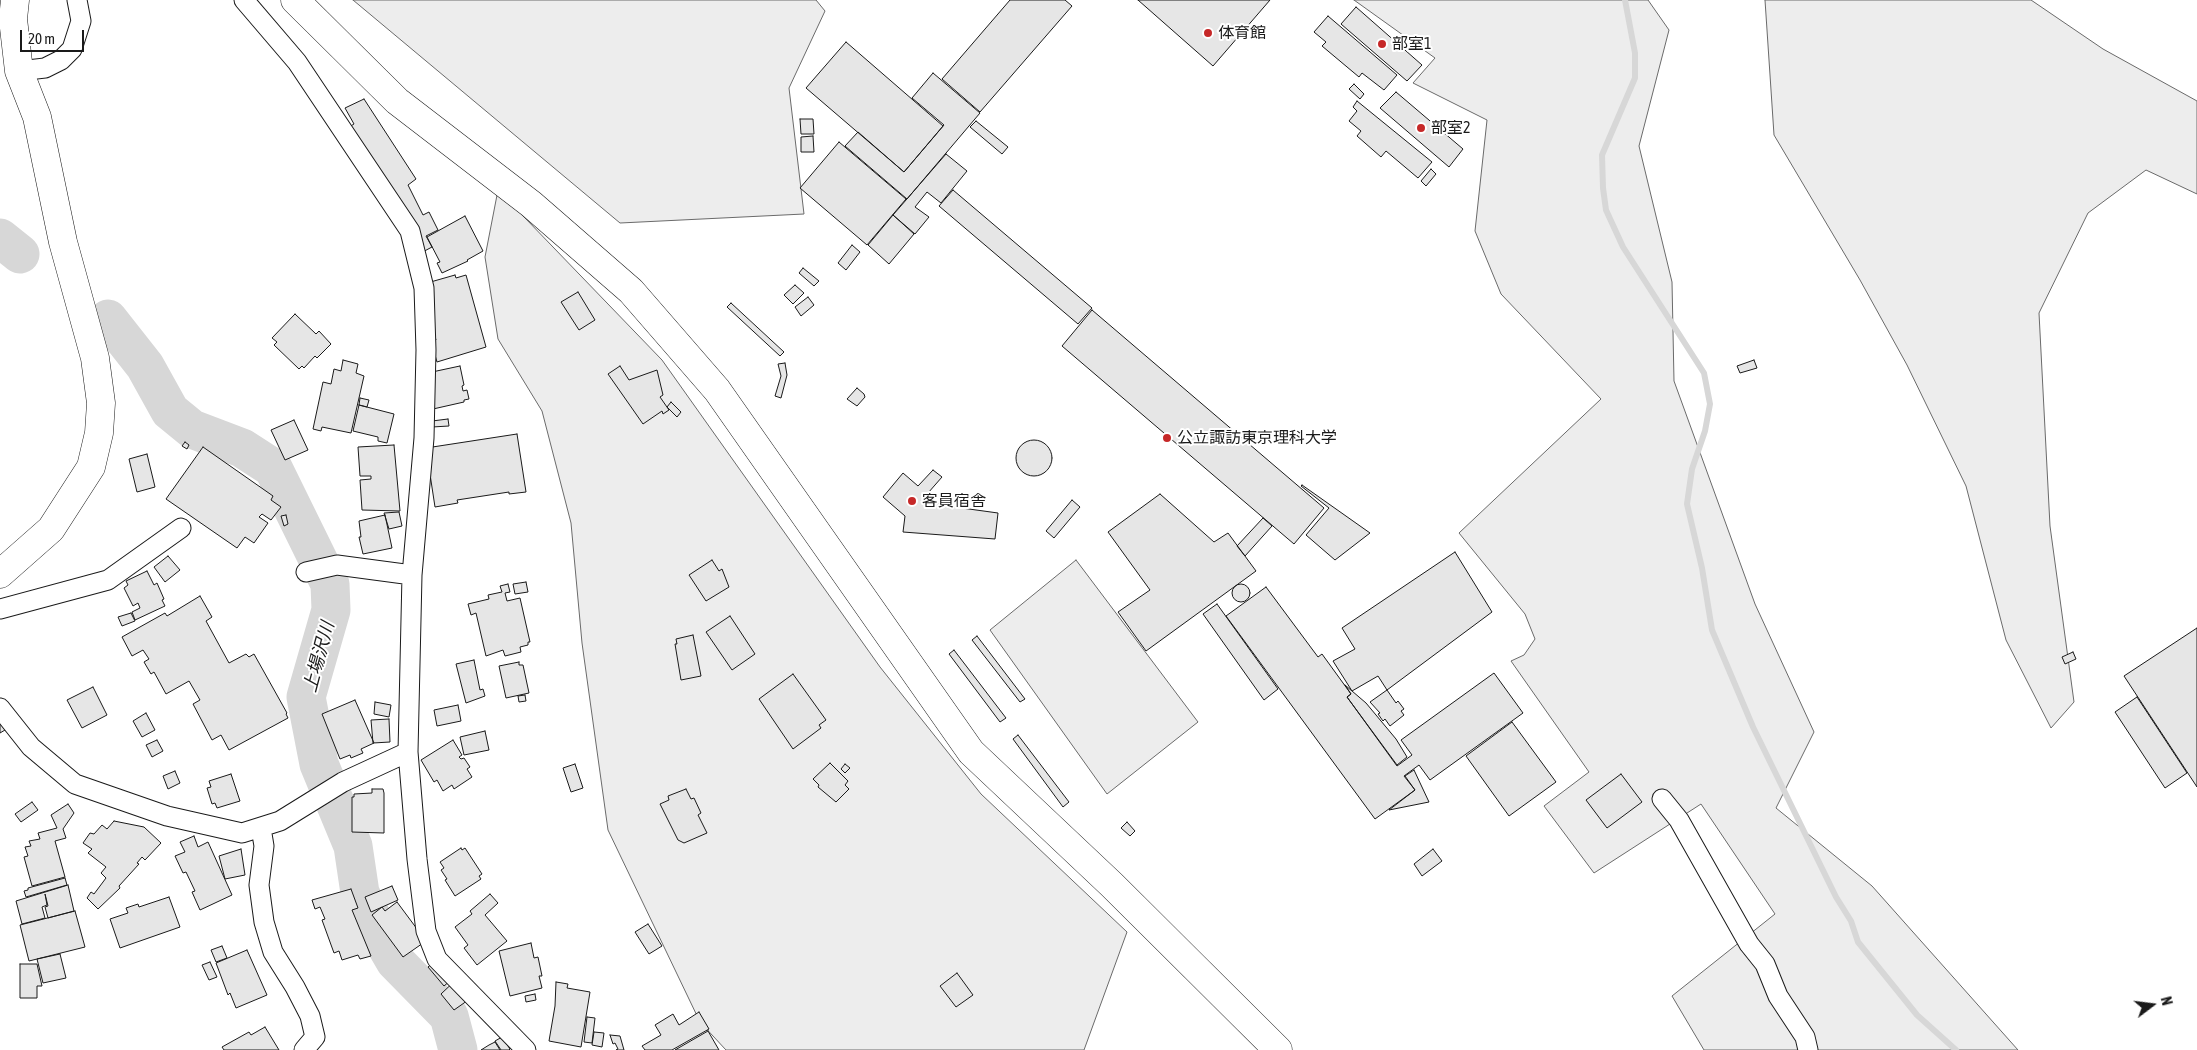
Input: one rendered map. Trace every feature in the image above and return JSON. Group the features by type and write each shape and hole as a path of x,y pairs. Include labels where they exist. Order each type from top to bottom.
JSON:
{"street":[{"path":"0,574 51,529 82,480 90,466 99,433 101,403 95,358 63,242 37,117 19,71 12,18 15,0"},
{"path":"19,71 45,68 61,60 72,49 81,21 77,0"},
{"path":"244,0 297,62 410,231 424,288 426,350 424,438 412,576 408,752 417,859 426,931 437,959 526,1050"},
{"path":"295,0 397,102 531,204 631,291 717,390 971,752 1112,885 1278,1050"},
{"path":"0,609 108,580 181,528"},
{"path":"306,572 336,565 412,576"},
{"path":"0,708 31,747 75,784 176,818 242,833 280,821 343,782 408,752"},
{"path":"1662,799 1679,820 1749,944 1765,964 1778,996 1805,1037 1808,1050"},
{"path":"261,828 264,846 259,885 264,922 273,952 295,987 310,1016 315,1037 304,1050"}],"shaded area":[{"path":"353,0 816,0 825,11 789,88 804,214 620,223"},
{"path":"1354,0 1648,0 1669,30 1639,146 1672,282 1674,381 1755,604 1814,732 1776,808 1872,886 2018,1050 1704,1050 1672,996 1775,914 1701,804 1594,873 1544,806 1589,772 1511,661 1524,655 1535,639 1525,614 1459,533 1601,399 1501,294 1475,231 1487,120 1413,83 1435,58"},
{"path":"1765,0 2031,0 2103,49 2197,101 2197,194 2146,170 2088,213 2039,313 2050,526 2074,702 2051,728 2006,640 1966,486 1907,365 1860,280 1774,135"},
{"path":"498,190 662,360 880,667 981,794 1127,932 1084,1050 726,1050 700,1022 608,830 582,643 571,523 542,411 498,339 485,257"},
{"path":"1076,560 1198,722 1107,794 990,630"}],"building":[{"path":"1010,0 1065,0 1072,6 980,112 942,79"},
{"name":"体育館","path":"1138,0 1270,0 1213,66"},
{"name":"部室1","path":"1356,7 1422,65 1407,81 1341,24"},
{"path":"1328,16 1397,75 1384,90 1362,73 1359,77 1322,46 1326,42 1314,32"},
{"path":"846,42 943,126 904,172 806,88"},
{"path":"933,73 980,113 907,199 845,146 858,132 904,172 944,125 912,98"},
{"path":"1354,84 1364,94 1360,99 1349,89"},
{"name":"部室2","path":"1396,92 1463,149 1449,167 1380,108"},
{"path":"364,99 416,179 408,185 423,215 429,212 438,230 426,236 432,247 417,255 344,130 354,124 345,108"},
{"path":"1357,101 1432,162 1418,178 1386,151 1381,157 1357,136 1361,131 1349,121 1357,111 1353,107"},
{"path":"800,119 813,119 814,134 801,134"},
{"path":"976,121 1008,147 1002,154 970,127"},
{"path":"813,136 814,152 801,152 801,137"},
{"path":"839,142 906,199 867,245 800,188"},
{"path":"946,154 967,171 941,203 927,192 915,207 929,217 915,234 893,215"},
{"path":"1431,169 1436,174 1426,186 1421,181"},
{"path":"953,190 1092,308 1078,324 939,206"},
{"path":"893,215 914,234 889,264 868,245"},
{"path":"465,216 483,251 468,261 442,273 437,263 440,262 427,237"},
{"path":"852,245 860,252 846,270 838,263"},
{"path":"803,268 819,281 814,286 799,273"},
{"path":"455,275 456,278 466,275 486,347 437,362 431,341 436,340 420,285"},
{"path":"795,285 804,293 793,304 784,295"},
{"path":"578,292 595,320 579,330 561,302"},
{"path":"808,297 814,305 801,316 795,307"},
{"path":"731,303 784,352 780,356 727,307"},
{"path":"1092,310 1324,508 1294,544 1062,346"},
{"path":"295,314 316,334 319,331 331,344 317,358 315,356 304,368 302,366 299,369 274,345 277,342 272,338"},
{"path":"343,360 358,364 356,373 364,376 351,433 322,427 321,431 313,429 323,382 331,384 334,369 341,371"},
{"path":"1754,360 1757,368 1740,373 1737,366"},
{"path":"785,363 787,375 781,398 775,396 781,376 778,364"},
{"path":"460,366 464,385 462,386 463,391 467,390 469,399 464,400 464,402 433,409 432,372"},
{"path":"620,366 629,380 657,370 663,395 660,397 669,410 663,414 662,411 643,424 608,374"},
{"path":"857,388 865,397 857,406 847,399"},
{"path":"360,398 369,400 367,407 359,405"},
{"path":"671,402 681,412 677,417 667,407"},
{"path":"359,405 394,414 387,443 378,441 378,437 353,431"},
{"path":"448,419 449,426 432,427 432,421"},
{"path":"294,420 308,450 285,460 271,430"},
{"path":"517,434 526,492 509,494 509,492 457,500 458,503 435,507 426,448"},
{"path":"1034,440 1041,441 1047,445 1051,451 1051,465 1047,471 1041,475 1034,476 1027,475 1021,471 1017,465 1016,458 1017,451 1021,445 1027,441"},
{"path":"185,442 189,445 187,449 182,446"},
{"path":"394,445 400,511 362,510 360,480 371,479 371,476 360,476 358,447"},
{"path":"203,447 273,496 271,500 281,507 271,520 262,514 259,517 268,523 254,543 245,537 237,548 166,499"},
{"path":"147,454 155,487 137,492 129,459"},
{"name":"客員宿舎","path":"933,470 942,477 928,493 940,505 998,513 995,539 903,532 905,516 883,497 903,473 918,486"},
{"path":"1302,485 1370,533 1335,560 1306,535 1329,508"},
{"path":"1160,494 1214,542 1228,533 1256,571 1146,651 1118,612 1150,590 1108,532"},
{"path":"1072,500 1080,507 1054,538 1046,531"},
{"path":"399,512 402,526 389,529 384,513"},
{"path":"286,515 288,524 284,526 281,516"},
{"path":"385,515 392,548 363,554 359,537 361,537 359,521"},
{"path":"1263,518 1272,526 1245,556 1237,546"},
{"path":"1455,552 1492,612 1387,690 1378,676 1352,691 1333,661 1355,649 1342,628"},
{"path":"168,556 180,570 165,582 154,567"},
{"path":"712,560 719,571 722,569 729,587 706,601 689,575"},
{"path":"147,571 154,585 157,583 165,606 135,620 132,612 140,608 138,603 133,606 124,588 128,585 126,581"},
{"path":"526,582 528,592 515,594 513,584"},
{"path":"508,584 510,592 505,593 507,601 520,598 530,642 528,642 528,645 520,647 521,652 505,656 503,650 486,656 476,613 471,615 468,604 489,599 488,595 502,592 500,586"},
{"path":"1237,584 1245,584 1250,589 1248,600 1237,602 1232,597 1232,589"},
{"path":"1266,587 1318,657 1322,654 1351,694 1347,697 1397,766 1412,755 1401,740 1494,673 1523,713 1430,780 1419,765 1404,776 1415,790 1375,819 1226,616"},
{"path":"200,596 212,617 206,621 229,663 246,654 249,657 254,654 288,718 229,750 221,735 212,740 193,704 200,700 189,681 166,694 154,672 151,674 144,662 149,659 143,650 132,656 122,637 165,613 167,616"},
{"path":"1217,604 1278,689 1264,700 1203,614"},
{"path":"131,613 135,621 122,626 118,617"},
{"path":"730,616 755,654 732,670 706,632"},
{"path":"2197,628 2197,787 2124,676"},
{"path":"693,635 701,676 681,680 675,644 677,644 676,639"},
{"path":"977,636 1025,699 1020,702 972,640"},
{"path":"954,650 1006,718 1000,722 949,654"},
{"path":"2073,652 2076,659 2065,664 2062,657"},
{"path":"474,660 480,690 483,689 485,696 466,703 456,664"},
{"path":"519,662 519,665 523,665 529,693 506,698 499,666"},
{"path":"793,674 826,720 819,725 821,728 793,749 759,699"},
{"path":"1345,685 1366,703 1396,739 1407,757 1397,765 1347,697 1351,694"},
{"path":"93,687 107,715 82,728 67,700"},
{"path":"1387,690 1396,703 1398,701 1404,709 1401,711 1404,715 1390,726 1385,719 1383,721 1378,714 1380,713 1370,702"},
{"path":"525,695 526,701 519,702 518,696"},
{"path":"2137,697 2187,773 2165,788 2115,712"},
{"path":"355,700 374,743 361,749 363,753 351,758 350,755 340,759 322,714"},
{"path":"375,702 391,705 389,717 374,714"},
{"path":"458,705 461,721 437,726 434,710"},
{"path":"146,713 155,730 142,737 133,721"},
{"path":"389,719 390,742 373,743 371,720"},
{"path":"0,722 5,730 0,733"},
{"path":"1512,722 1556,782 1509,816 1466,756"},
{"path":"485,731 489,750 464,755 460,737"},
{"path":"1018,735 1069,802 1063,807 1013,739"},
{"path":"157,740 163,751 152,757 146,745"},
{"path":"453,740 462,755 459,757 461,759 464,758 470,767 467,769 472,777 454,789 452,785 443,791 437,780 434,782 421,760"},
{"path":"830,763 848,781 845,785 849,789 836,802 818,787 819,785 813,779"},
{"path":"575,764 583,788 571,792 563,768"},
{"path":"845,764 850,768 845,773 841,769"},
{"path":"1414,770 1429,802 1389,810 1415,790 1405,776"},
{"path":"175,771 180,783 168,789 163,776"},
{"path":"231,774 240,801 217,808 215,803 212,804 207,788 211,787 209,781"},
{"path":"1621,774 1642,802 1607,828 1586,800"},
{"path":"372,789 383,789 384,833 352,832 352,797 354,797 354,794 372,793"},
{"path":"686,789 691,799 694,798 701,813 698,815 707,833 684,843 678,840 660,804 669,800 668,796"},
{"path":"32,802 38,810 21,822 15,814"},
{"path":"68,804 74,813 63,829 66,838 55,841 65,877 32,886 24,857 28,856 25,847 31,846 29,841 40,839 38,833 57,828 51,815"},
{"path":"114,821 144,827 161,843 145,860 142,857 137,863 139,864 119,886 120,888 98,909 87,898 91,892 94,894 106,878 101,873 106,867 88,853 92,849 83,843 90,833 94,834 102,825 107,829"},
{"path":"1127,822 1135,831 1130,836 1121,828"},
{"path":"194,836 198,847 208,842 232,895 200,910 192,892 195,891 186,872 183,873 175,856 185,852 180,842"},
{"path":"461,848 462,850 465,848 482,874 479,876 481,879 455,896 445,880 447,879 441,870 444,868 440,862"},
{"path":"241,849 245,875 225,879 219,856"},
{"path":"1433,849 1442,861 1422,876 1414,864"},
{"path":"65,878 67,885 26,897 24,891 28,890 28,888"},
{"path":"68,885 74,911 48,918 45,907 48,906 45,894 47,905 42,907 45,918 22,924 16,901"},
{"path":"392,886 398,900 371,912 365,897"},
{"path":"351,889 358,908 352,910 371,956 360,959 358,955 342,960 339,951 334,953 322,920 325,919 320,907 315,909 312,900"},
{"path":"490,894 498,903 485,915 507,941 477,965 464,948 468,945 455,927 472,914 470,911"},
{"path":"169,897 180,927 120,948 110,919 128,913 126,908 138,904 139,907"},
{"path":"397,902 426,941 403,957 372,915 382,907 385,911"},
{"path":"75,911 85,947 29,961 20,925"},
{"path":"648,924 662,946 649,954 635,932"},
{"path":"531,943 534,958 538,957 542,976 539,976 542,988 510,996 499,951"},
{"path":"222,946 227,958 216,962 211,950"},
{"path":"247,950 267,995 236,1008 230,993 228,995 216,963"},
{"path":"60,954 66,978 43,983 37,959"},
{"path":"441,956 457,975 444,986 428,967"},
{"path":"210,962 217,977 209,980 202,965"},
{"path":"20,964 37,964 42,986 37,986 37,998 20,998"},
{"path":"957,973 973,995 956,1007 940,986"},
{"path":"459,977 474,996 454,1010 441,994"},
{"path":"556,982 568,984 567,988 590,992 581,1047 549,1041 555,1006"},
{"path":"535,994 536,1000 526,1002 525,996"},
{"path":"699,1012 709,1029 672,1050 645,1050 642,1046 661,1035 655,1025 673,1014 679,1025"},
{"path":"587,1017 595,1018 592,1043 584,1042"},
{"path":"265,1027 279,1050 224,1050 222,1047 249,1032 251,1035"},
{"path":"708,1031 719,1050 675,1050"},
{"path":"594,1032 604,1033 602,1047 592,1045"},
{"path":"610,1035 620,1036 624,1050 616,1050 618,1049 615,1043 613,1044"},
{"path":"502,1037 509,1050 501,1050 495,1041"},
{"path":"495,1042 500,1050 481,1050 489,1045"}],"waterway":[{"path":"1625,0 1635,53 1635,78 1602,155 1606,210 1623,247 1704,373 1710,404 1705,431 1692,469 1687,504 1702,568 1712,630 1753,727 1836,897 1851,921 1858,942 1917,1015 1956,1050"},
{"name":"上場沢川","path":"0,238 20,254"},
{"name":"上場沢川","path":"108,319 145,366 170,411 192,429 242,448 273,468 330,584 331,610 306,697 319,764 353,846 360,893 381,937 395,961 449,1016 458,1050"}],"place":[{"name":"体育館","path":"1208,33"},
{"name":"部室1","path":"1382,44"},
{"name":"部室2","path":"1421,128"},
{"name":"公立諏訪東京理科大学","path":"1167,438"},
{"name":"客員宿舎","path":"912,501"}]}
